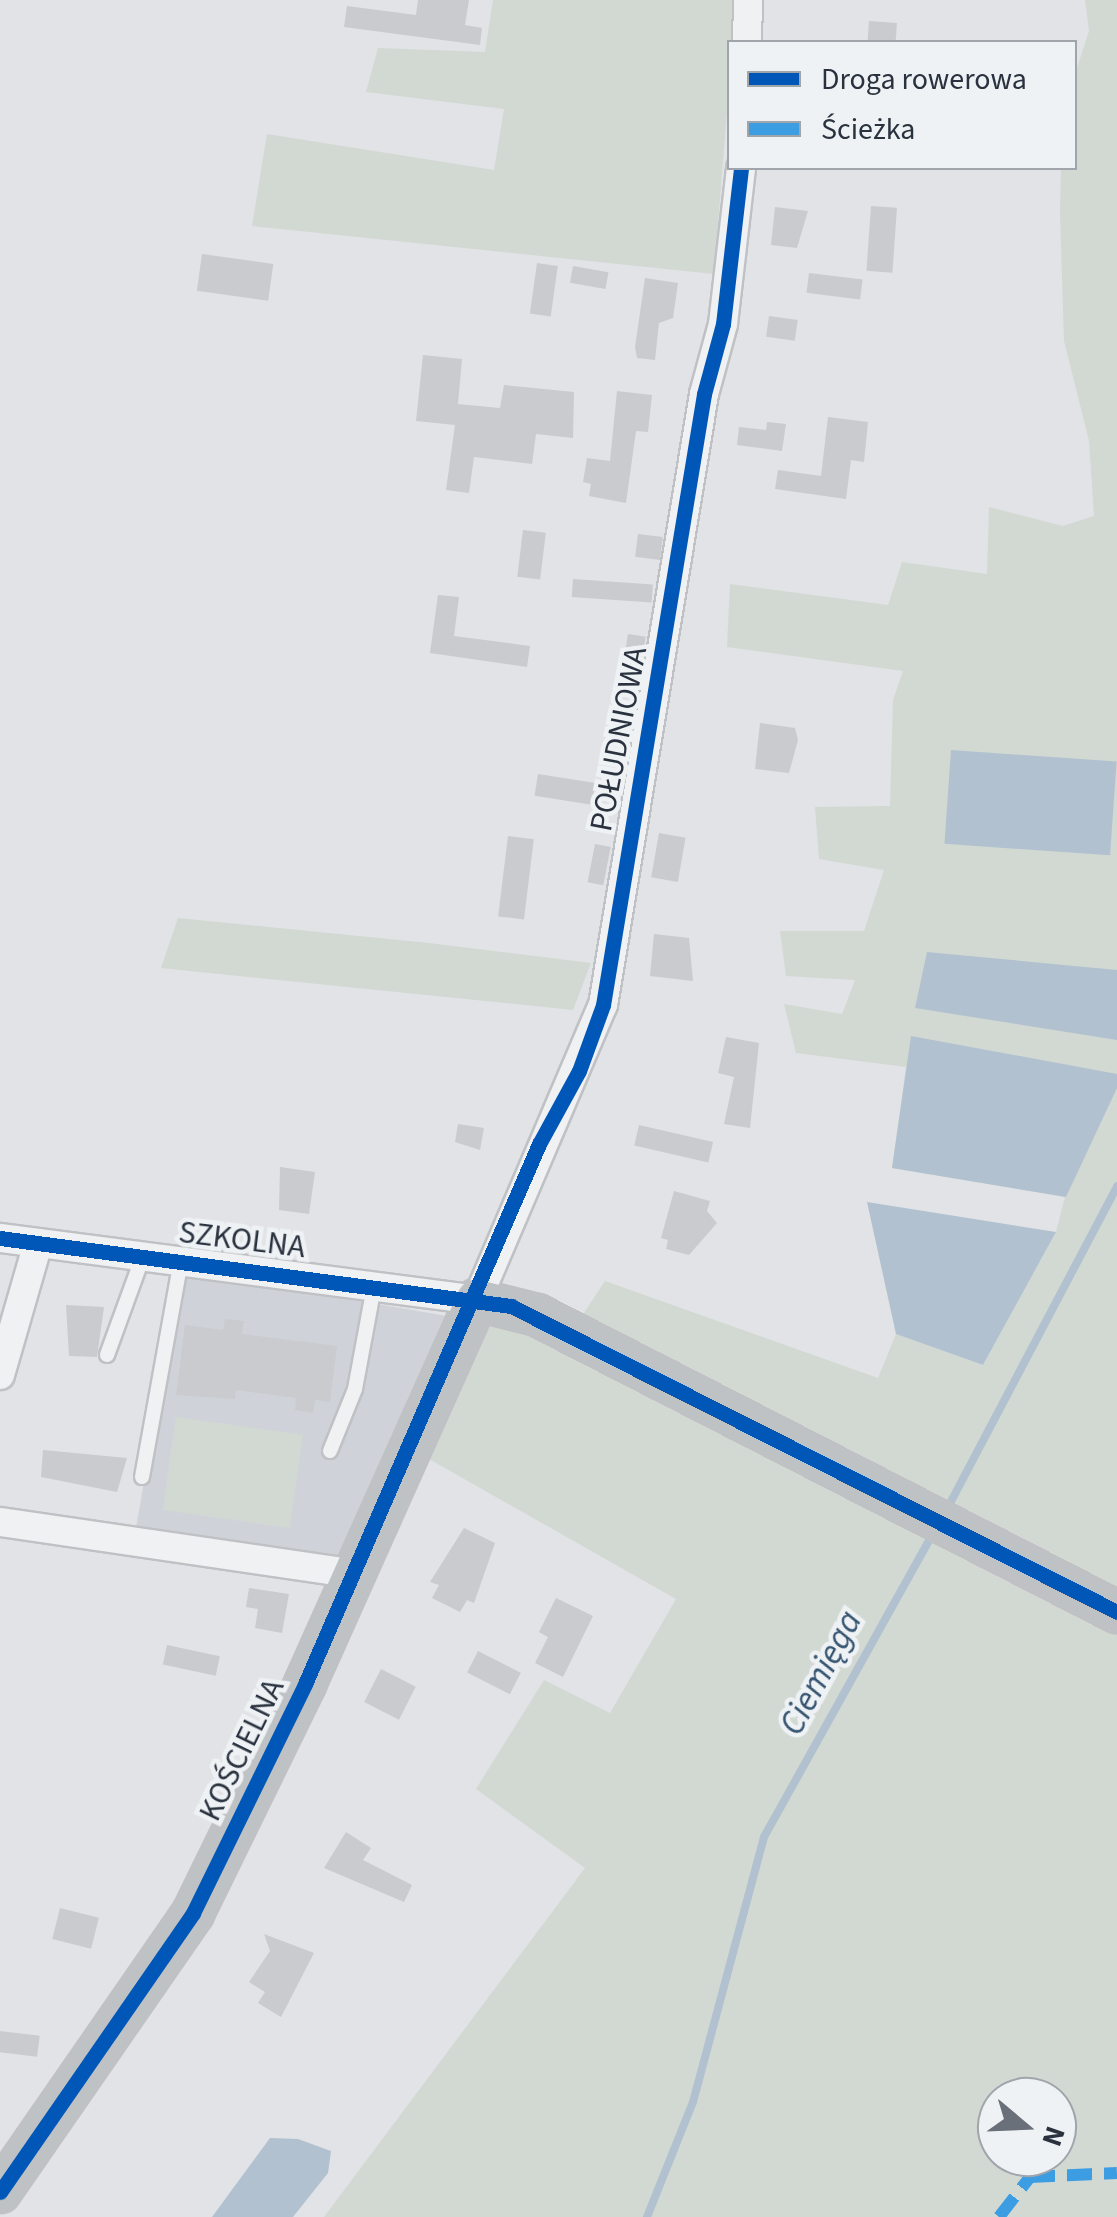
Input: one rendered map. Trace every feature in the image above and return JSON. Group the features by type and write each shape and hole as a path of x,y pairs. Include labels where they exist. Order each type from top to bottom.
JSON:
{"street":[{"path":"747,40 748,0"},
{"name":"POŁUDNIOWA","path":"476,1300 603,1005 704,394 722,324 741,170"},
{"name":"SZKOLNA","path":"0,1238 476,1300"},
{"path":"0,1375 38,1243"},
{"path":"476,1300 537,1315 1117,1612"},
{"name":"KOŚCIELNA","path":"0,2192 193,1913 355,1574 476,1300"},
{"path":"0,1522 355,1574"}],"lane":[{"path":"108,1355 144,1255"},
{"path":"142,1478 181,1260"},
{"path":"330,1452 355,1390 374,1286"}],"shaded area":[{"path":"493,0 736,0 733,40 727,40 727,112 714,274 252,226 267,134 494,170 504,109 366,92 378,48 485,52"},
{"path":"1085,0 1117,0 1117,1599 577,1323 605,1281 878,1378 896,1334 983,1365 1056,1232 1065,1197 892,1168 906,1067 796,1053 784,1004 842,1014 855,980 786,976 780,931 864,931 884,870 819,859 815,807 890,806 893,700 903,671 727,647 730,584 888,605 902,562 987,574 989,507 1063,526 1094,516 1089,441 1064,341 1060,213 1061,170 1077,170 1077,68 1089,31"},
{"path":"178,918 591,963 573,1010 161,968"},
{"path":"179,1270 447,1316 346,1572 134,1541"},
{"path":"493,1314 1117,1624 1117,2217 324,2217 585,1868 476,1789 544,1680 610,1713 676,1599 422,1455 475,1328"},
{"path":"176,1417 303,1435 290,1528 163,1510"}],"water":[{"path":"951,750 1117,762 1110,855 944,844"},
{"path":"927,952 1117,970 1117,1040 915,1008"},
{"path":"911,1036 1117,1074 1117,1088 1066,1197 892,1168"},
{"path":"867,1202 1056,1232 983,1365 896,1334"},
{"path":"270,2138 298,2139 331,2151 328,2173 293,2217 212,2217"}],"building":[{"path":"418,0 469,0 465,25 482,28 480,45 344,27 347,6 416,15"},
{"path":"869,21 897,23 896,40 868,40"},
{"path":"871,206 897,208 892,273 866,271"},
{"path":"775,207 808,211 797,248 771,245"},
{"path":"202,254 273,264 268,301 197,291"},
{"path":"537,263 558,266 551,316 530,314"},
{"path":"573,266 608,272 606,289 570,283"},
{"path":"809,273 863,280 860,299 807,293"},
{"path":"645,278 678,283 673,318 659,323 655,360 637,358 635,347"},
{"path":"769,316 798,320 795,341 766,337"},
{"path":"423,355 462,359 458,404 500,408 504,385 574,392 573,438 536,434 532,464 474,457 469,493 446,490 455,425 416,421"},
{"path":"617,391 652,395 648,432 636,431 626,503 589,496 591,484 583,482 587,458 610,461"},
{"path":"828,417 868,422 864,462 851,460 846,499 775,489 778,470 821,476"},
{"path":"767,422 786,424 782,451 737,445 739,427 766,430"},
{"path":"523,530 546,533 540,579 517,577"},
{"path":"638,534 663,537 660,560 635,557"},
{"path":"573,579 653,585 652,603 572,597"},
{"path":"438,595 459,597 454,636 530,646 527,667 430,653"},
{"path":"628,634 646,637 641,667 623,665"},
{"path":"760,723 795,728 798,740 789,773 755,769"},
{"path":"538,774 595,783 592,805 535,796"},
{"path":"659,833 686,838 678,882 651,877"},
{"path":"508,836 534,839 524,920 498,916"},
{"path":"595,844 611,847 603,885 588,882"},
{"path":"654,934 689,938 693,981 650,976"},
{"path":"726,1037 759,1043 750,1128 724,1124 734,1077 718,1073"},
{"path":"458,1124 484,1128 480,1150 455,1142"},
{"path":"639,1125 713,1142 708,1163 634,1145"},
{"path":"280,1167 315,1172 309,1214 279,1210"},
{"path":"674,1191 710,1201 707,1211 717,1223 689,1255 666,1249 668,1240 661,1238"},
{"path":"66,1305 104,1307 97,1357 69,1356"},
{"path":"225,1319 244,1321 242,1334 337,1346 330,1402 315,1400 313,1413 295,1410 296,1398 236,1390 235,1399 176,1395 185,1325 223,1330"},
{"path":"43,1450 127,1458 117,1492 41,1477"},
{"path":"464,1528 495,1543 474,1603 467,1600 460,1612 432,1598 439,1585 430,1582"},
{"path":"249,1588 289,1594 282,1633 255,1628 258,1609 246,1607"},
{"path":"556,1598 593,1616 563,1677 535,1663 548,1637 539,1632"},
{"path":"167,1645 220,1656 216,1676 163,1665"},
{"path":"478,1651 521,1673 510,1694 467,1672"},
{"path":"381,1669 416,1687 399,1720 364,1702"},
{"path":"346,1832 371,1848 363,1860 412,1885 404,1902 324,1868"},
{"path":"60,1908 99,1918 91,1949 52,1939"},
{"path":"264,1934 314,1953 281,2017 258,2003 265,1992 249,1982 270,1951"},
{"path":"0,2031 40,2036 37,2057 0,2052"}],"waterway":[{"name":"Ciemięga","path":"947,1509 1117,1186"},
{"name":"Ciemięga","path":"647,2217 693,2102 764,1837 935,1530"}],"marked path":[{"path":"999,2217 1030,2177 1117,2173"}],"cycle path":[{"path":"0,2192 193,1913 305,1684 539,1144 579,1071 603,1005 704,394 723,324 741,170"},
{"path":"0,1238 511,1306 1117,1612"}]}
